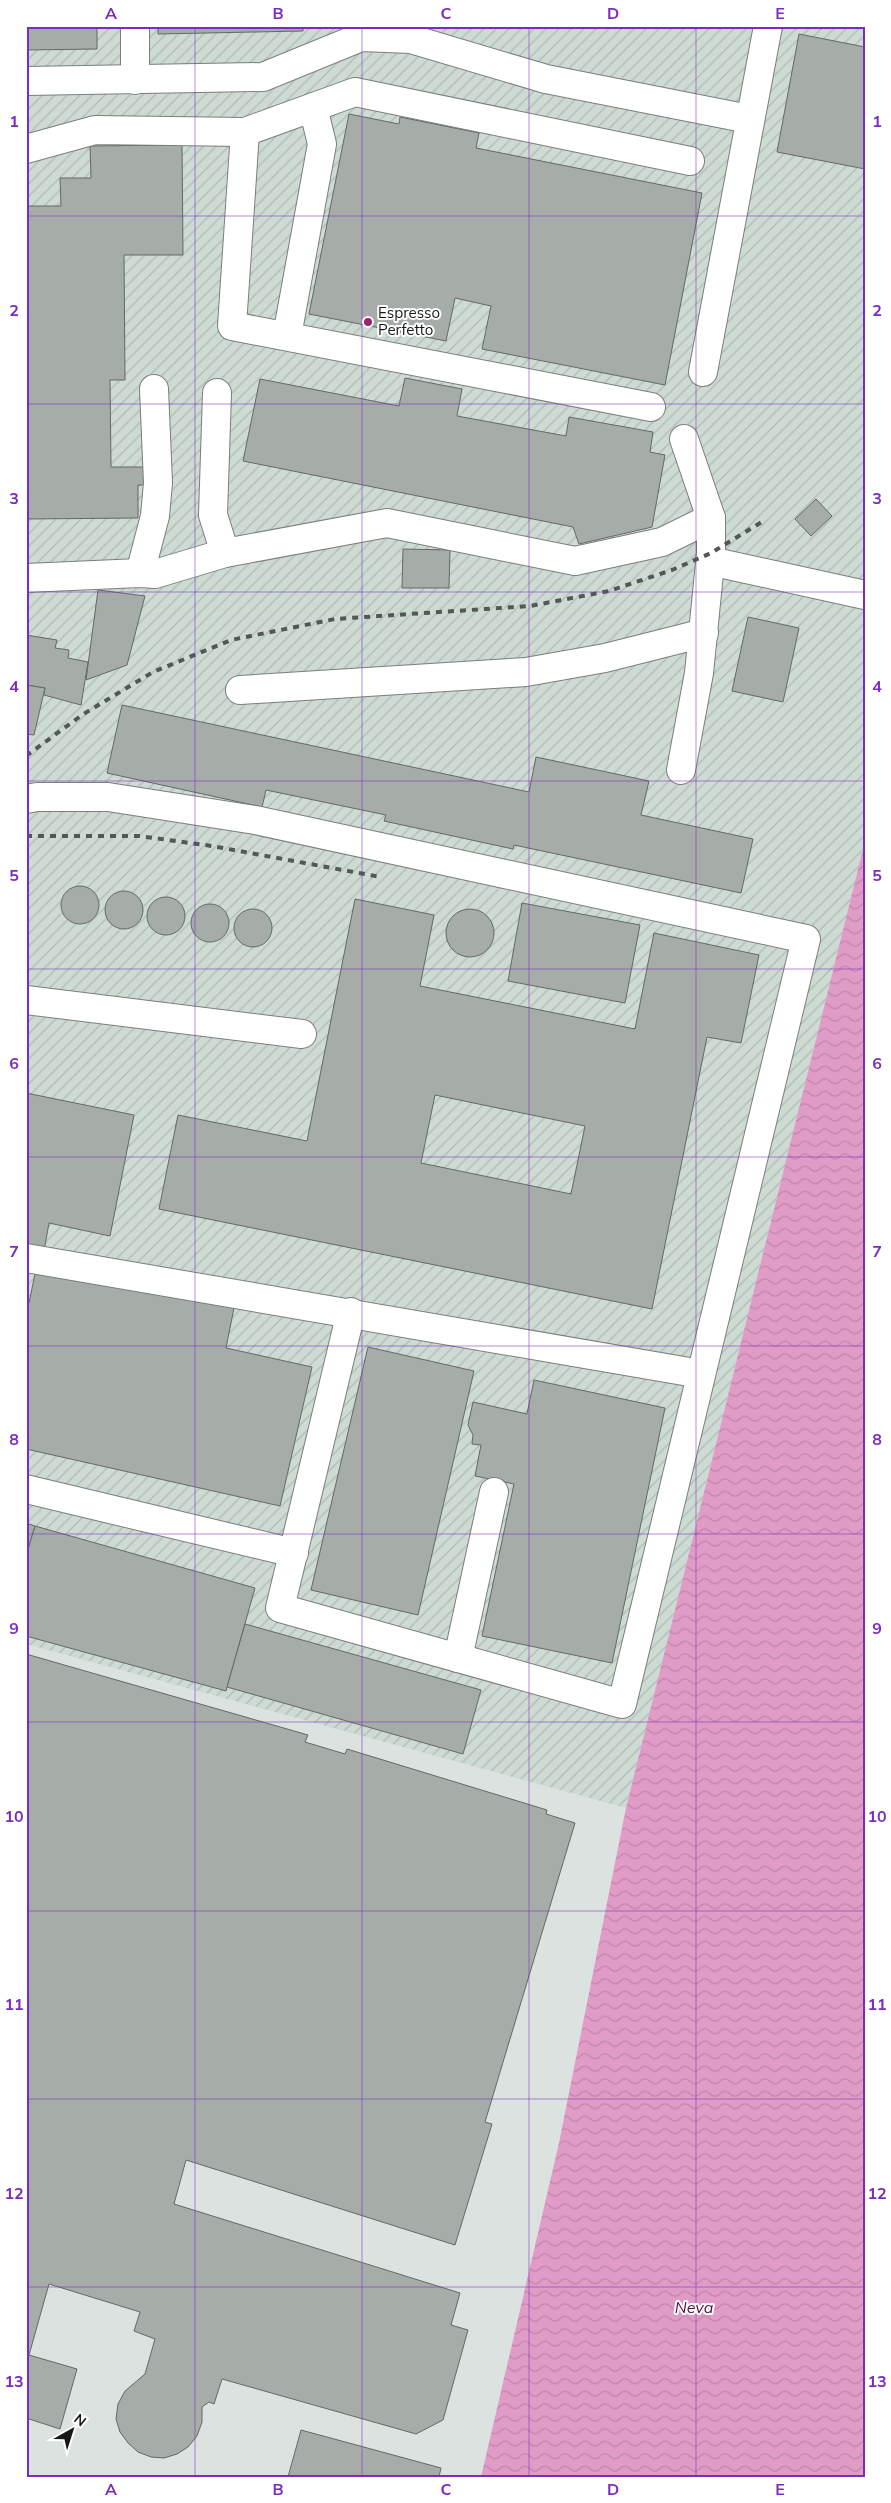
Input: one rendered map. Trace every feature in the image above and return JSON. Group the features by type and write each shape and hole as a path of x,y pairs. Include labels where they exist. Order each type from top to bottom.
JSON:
{"lane":[{"path":"135,26 135,80"},
{"path":"703,372 749,119 768,26"},
{"path":"26,81 263,77 361,37 412,33 546,79 749,119"},
{"path":"26,149 95,130 245,132 355,92 690,160"},
{"path":"288,336 322,144 313,107"},
{"path":"245,132 232,326 651,408"},
{"path":"140,573 155,516 154,389"},
{"path":"217,393 213,515 225,554"},
{"path":"680,770 699,672 704,633 710,561 711,518 684,439"},
{"path":"26,578 155,574 225,554 387,523 576,561 662,542 711,518"},
{"path":"710,561 865,595"},
{"path":"240,690 526,672 605,658 704,633"},
{"path":"26,799 37,797 108,797 255,820 806,938 622,1704 280,1608 351,1312"},
{"path":"26,1000 302,1034"},
{"path":"26,1258 351,1312 701,1374"},
{"path":"26,1489 294,1553"},
{"path":"458,1658 494,1492"}],"shaded area":[{"path":"26,26 865,26 865,841 626,1808 26,1644"}],"water":[{"name":"Neva","path":"865,841 865,2477 481,2477 559,2143 626,1808"}],"building":[{"path":"26,26 97,26 97,49 26,50"},
{"path":"158,26 303,26 303,31 158,34"},
{"path":"799,34 865,47 865,169 777,152"},
{"path":"349,114 399,124 400,117 479,133 476,148 702,193 665,385 482,349 491,306 455,298 446,341 309,314"},
{"path":"182,145 183,255 124,255 125,380 110,380 111,467 145,467 146,485 138,485 138,518 26,519 26,206 61,206 60,178 91,178 90,146"},
{"path":"405,378 462,389 457,416 566,436 569,417 653,432 650,452 665,455 652,527 579,544 573,527 243,461 260,379 399,406"},
{"path":"816,499 832,516 811,536 795,519"},
{"path":"403,549 450,550 449,588 402,588"},
{"path":"98,590 145,596 127,665 86,680"},
{"path":"748,617 799,628 783,702 732,691"},
{"path":"26,635 57,640 55,648 69,650 68,658 88,662 81,705 44,695 45,688 26,685"},
{"path":"26,685 45,688 34,735 26,734"},
{"path":"122,705 529,792 536,757 649,781 641,815 753,839 741,893 514,845 513,849 384,821 386,815 266,790 262,807 107,773"},
{"path":"80,886 93,892 99,905 93,918 80,924 67,918 61,905 67,892"},
{"path":"124,891 137,897 143,910 137,923 124,929 111,923 105,910 111,897"},
{"path":"166,897 179,903 185,916 179,929 166,935 153,929 147,916 153,903"},
{"path":"355,899 434,915 420,986 635,1029 654,933 759,955 741,1043 707,1037 652,1309 159,1209 178,1115 307,1141","holes":["435,1095 585,1126 571,1194 421,1163"]},
{"path":"522,903 640,925 625,1003 508,981"},
{"path":"210,904 223,910 229,923 223,936 210,942 197,936 191,923 197,910"},
{"path":"253,909 266,915 272,928 266,941 253,947 240,941 234,928 240,915"},
{"path":"465,909 475,909 484,913 490,919 493,924 493,942 484,953 475,957 465,957 456,953 450,947 446,938 446,928 450,919 456,913"},
{"path":"26,1093 134,1115 110,1236 49,1223 44,1251 26,1247"},
{"path":"36,1269 234,1308 226,1348 312,1367 280,1506 26,1449 26,1303 29,1303"},
{"path":"368,1347 474,1371 418,1615 311,1590"},
{"path":"534,1380 665,1408 612,1663 482,1636 514,1484 475,1476 481,1445 472,1444 473,1435 468,1425 473,1402 527,1414"},
{"path":"26,1523 35,1526 26,1556"},
{"path":"35,1526 255,1588 226,1691 26,1636 26,1556"},
{"path":"245,1624 481,1690 463,1754 227,1687"},
{"path":"26,1654 308,1735 305,1742 345,1754 347,1749 547,1810 546,1814 575,1823 485,2122 492,2124 455,2245 186,2160 174,2204 460,2293 451,2325 468,2330 443,2420 416,2434 222,2379 214,2404 209,2402 202,2407 202,2422 197,2436 188,2447 177,2454 164,2458 151,2457 138,2452 128,2443 120,2432 116,2419 118,2404 125,2391 145,2374 155,2339 134,2331 140,2312 49,2284 29,2355 77,2369 60,2429 26,2418"},
{"path":"301,2430 441,2468 439,2477 288,2477"}],"railway":[{"path":"26,756 82,715 153,672 231,640 335,619 530,606 609,591 672,570 711,553 765,520"},
{"path":"26,836 139,836 212,846 381,877"}],"place":[{"name":"Espresso Perfetto","path":"368,322"}]}
